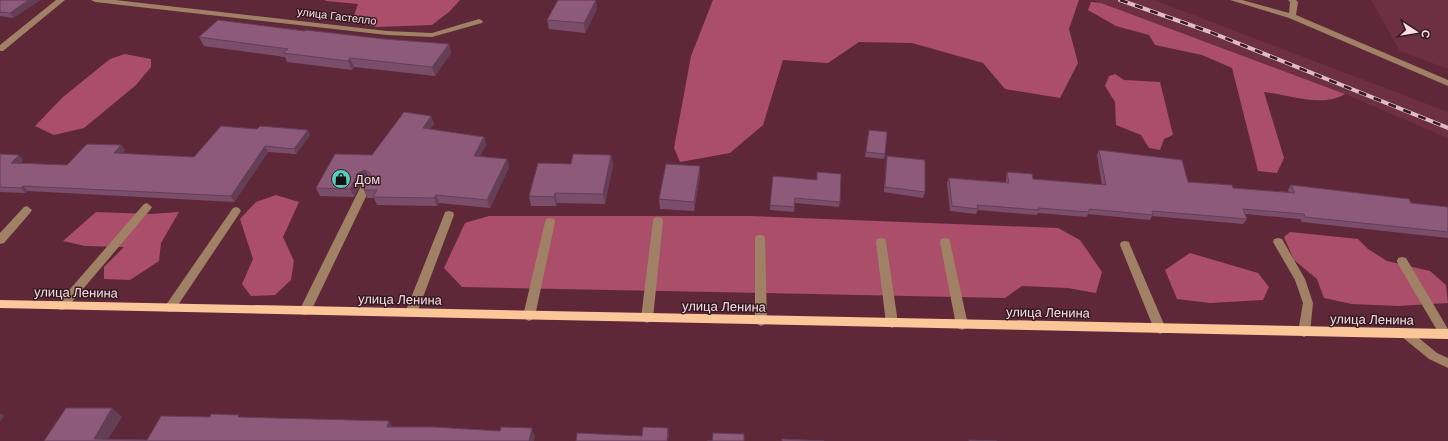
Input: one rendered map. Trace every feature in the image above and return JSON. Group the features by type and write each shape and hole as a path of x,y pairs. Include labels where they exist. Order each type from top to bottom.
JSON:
{"main road":[{"name":"улица Ленина","path":"0,304 1447,334"}],"street":[{"path":"0,49 61,0"},
{"name":"улица Гастелло","path":"95,0 386,33 432,35 479,21"},
{"path":"1234,0 1292,16 1448,83"},
{"path":"1292,0 1294,2 1292,16"},
{"path":"305,311 368,182"},
{"path":"62,306 147,207"},
{"path":"0,240 27,210"},
{"path":"170,308 236,211"},
{"path":"411,313 449,215"},
{"path":"647,318 658,221"},
{"path":"528,316 550,222"},
{"path":"760,239 761,320"},
{"path":"881,242 892,323"},
{"path":"945,242 962,325"},
{"path":"1278,242 1300,279 1308,303 1304,332"},
{"path":"1126,245 1160,329"},
{"path":"1402,261 1447,334"},
{"path":"1406,333 1433,356 1448,363"}],"shaded area":[{"path":"325,0 460,0 449,12 432,25 377,27 352,21 358,4"},
{"path":"713,0 1079,0 1069,29 1078,63 1060,98 1005,89 983,63 912,43 859,42 828,63 783,60 763,125 730,153 680,162 674,148 691,56"},
{"path":"1093,0 1154,0 1448,112 1448,138 1345,94"},
{"path":"1371,0 1448,0 1448,69 1400,51"},
{"path":"1091,2 1101,3 1345,94 1336,98 1316,100 1264,92 1284,158 1277,173 1258,171 1232,68 1202,55 1155,45 1149,35 1116,26 1088,10"},
{"path":"125,54 151,59 151,67 136,85 84,128 54,135 35,126 63,97 110,59"},
{"path":"1115,74 1124,80 1160,82 1173,135 1164,139 1160,150 1149,148 1141,135 1116,125 1115,102 1105,86 1109,76"},
{"path":"276,195 299,202 283,237 294,261 291,280 275,295 251,296 242,284 253,259 240,219 256,202"},
{"path":"96,212 151,214 179,212 161,243 159,261 130,280 104,279 104,267 124,247 85,246 63,241"},
{"path":"489,216 751,216 1058,228 1080,240 1102,272 1096,293 1068,288 1022,286 1005,298 462,287 444,268 465,223"},
{"path":"1290,232 1358,239 1368,249 1387,261 1430,271 1446,285 1448,303 1398,306 1352,304 1324,298 1317,279 1294,260 1284,237"},
{"path":"1190,253 1258,273 1269,287 1263,300 1210,303 1177,299 1165,270"}],"building":[{"path":"0,0 29,0 10,13 0,12"},
{"path":"558,0 596,0 584,23 547,20"},
{"path":"218,20 305,31 449,44 432,67 350,58 348,61 283,53 288,49 199,37"},
{"path":"404,112 431,116 423,128 484,137 474,156 507,159 487,200 436,195 434,198 373,197 377,190 364,190 371,174 365,170 358,173 350,189 316,188 335,154 372,155"},
{"path":"221,126 257,129 260,126 308,130 294,149 265,146 231,196 23,186 21,188 0,187 0,154 19,155 11,163 67,165 87,144 121,145 114,153 194,157"},
{"path":"869,130 887,132 885,154 866,152"},
{"path":"1099,150 1182,160 1188,182 1232,185 1233,188 1295,193 1291,185 1409,199 1411,203 1448,207 1448,232 1305,217 1304,214 1243,209 1247,219 1152,211 1153,215 1089,209 1089,212 977,205 978,209 952,206 949,178 1009,183 1007,172 1032,174 1033,179 1106,185"},
{"path":"573,154 611,155 603,194 555,193 554,197 529,196 538,163 571,164"},
{"path":"887,156 925,160 925,192 885,187"},
{"path":"666,164 700,166 694,202 659,199"},
{"path":"817,172 841,174 840,202 795,198 794,207 770,205 773,176 817,180"},
{"path":"66,408 112,408 94,439 147,440 161,416 210,417 211,414 239,415 238,417 389,421 387,427 434,427 500,431 501,427 532,428 529,441 44,441"},
{"path":"643,427 668,428 667,441 576,441 577,433 642,436"},
{"path":"713,433 744,434 744,441 712,441"},
{"path":"782,439 824,441 782,441"},
{"path":"969,440 997,441 969,441"}],"railway":[{"path":"1120,0 1210,32 1448,128"}],"place":[{"name":"Дом","path":"341,179"}]}
